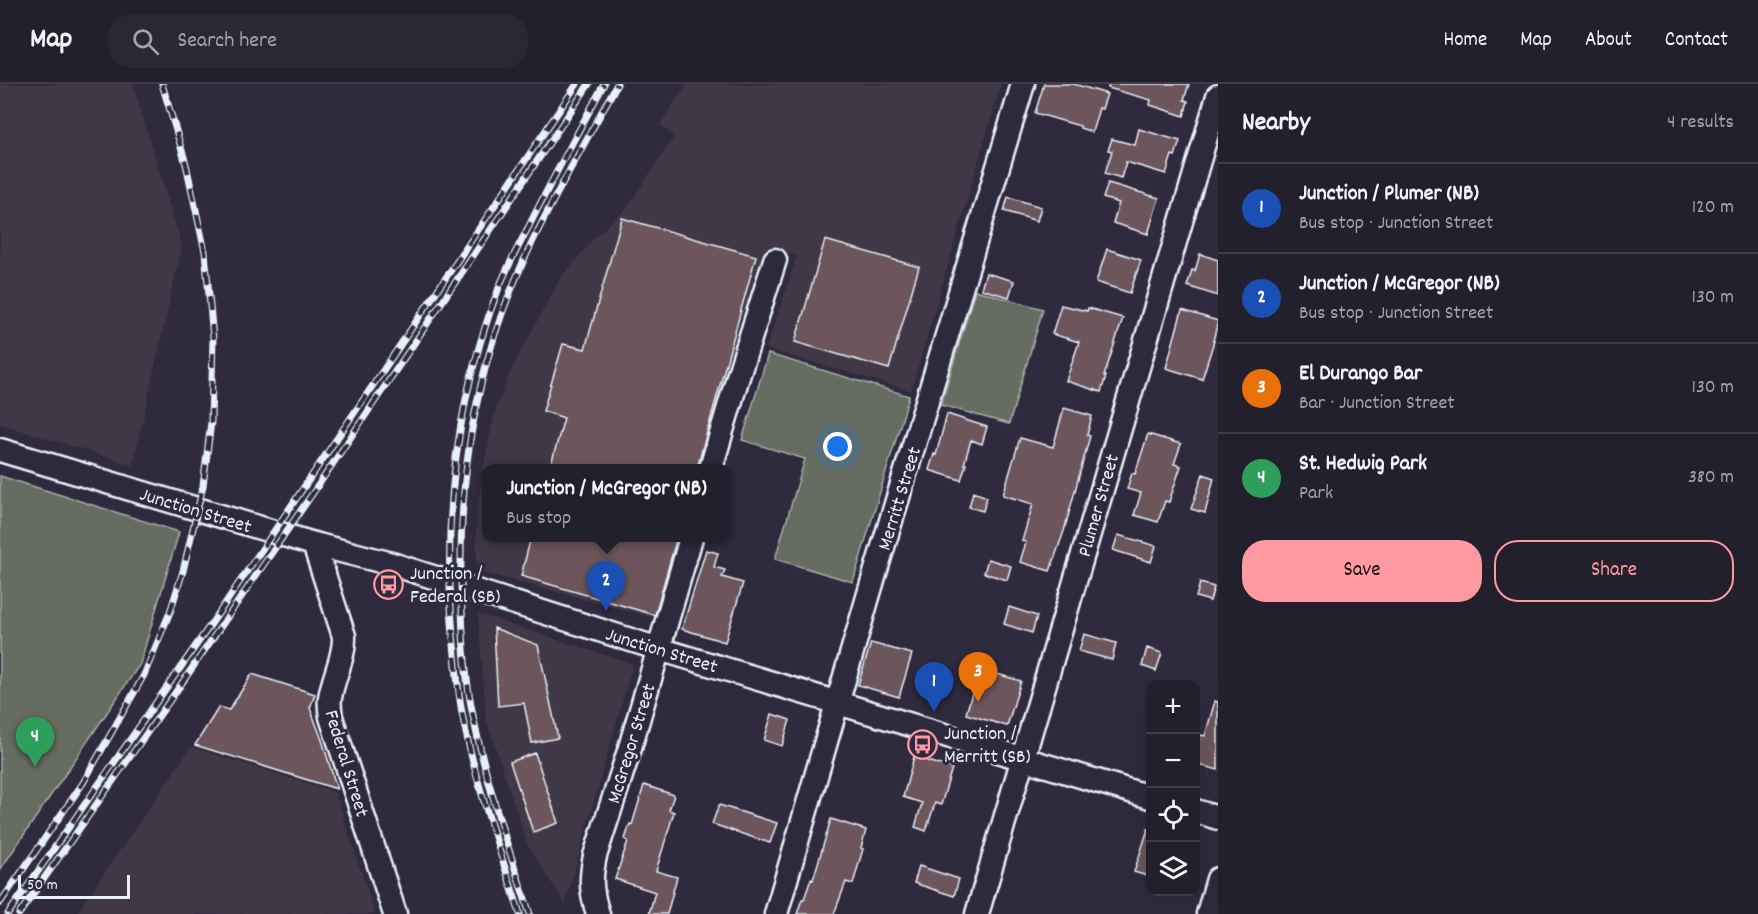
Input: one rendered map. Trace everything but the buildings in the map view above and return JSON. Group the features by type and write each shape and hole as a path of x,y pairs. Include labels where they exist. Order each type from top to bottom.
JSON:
{"street":[{"name":"Merritt Street","path":"776,914 870,590 1023,84"},
{"name":"Plumer Street","path":"977,914 1218,96"},
{"path":"712,464 775,260"},
{"name":"Junction Street","path":"0,450 314,544 392,564 659,649 1146,796"},
{"name":"McGregor Street","path":"598,914 591,874 690,542"},
{"name":"Federal Street","path":"314,544 345,644 329,701 331,717 395,914"},
{"path":"1200,812 1218,818"},
{"path":"1208,914 1218,879"}],"shaded area":[{"path":"0,84 133,84 182,246 133,465 0,424"},
{"path":"687,84 1001,84 911,391 766,349 797,256 772,249 705,464 484,464 495,411 511,370 559,280 596,236 626,209 674,137 660,124"},
{"path":"482,479 482,542 682,542 658,619 477,571 476,518"},
{"path":"478,614 633,664 565,904 527,844 486,718"},
{"path":"191,747 335,792 375,914 76,914"}],"green space":[{"path":"975,290 1043,309 1009,424 941,405"},
{"path":"768,354 909,396 853,582 775,559 805,459 742,440"},
{"path":"0,476 179,532 140,664 0,870"}],"railway":[{"path":"0,903 83,783 144,675 170,612 183,571 203,486 211,422 213,338 205,252 186,164 162,84"},
{"path":"8,914 218,614 577,84"},
{"path":"19,914 317,487 589,84"},
{"path":"520,914 475,771 459,697 451,608 450,561 455,467 472,375 484,330 500,285 546,192 604,84"},
{"path":"530,914 489,784 469,693 464,645 461,572 464,496 473,421 491,347 503,311 541,224 617,84"}],"place":[{"name":"Junction / Federal (SB)","path":"389,584"},
{"name":"Junction / McGregor (NB)","path":"606,611"},
{"name":"El Durango Bar","path":"978,702"},
{"name":"Junction / Plumer (NB)","path":"934,712"},
{"name":"Junction / Merritt (SB)","path":"923,744"},
{"name":"St. Hedwig Park","path":"35,767"}]}
